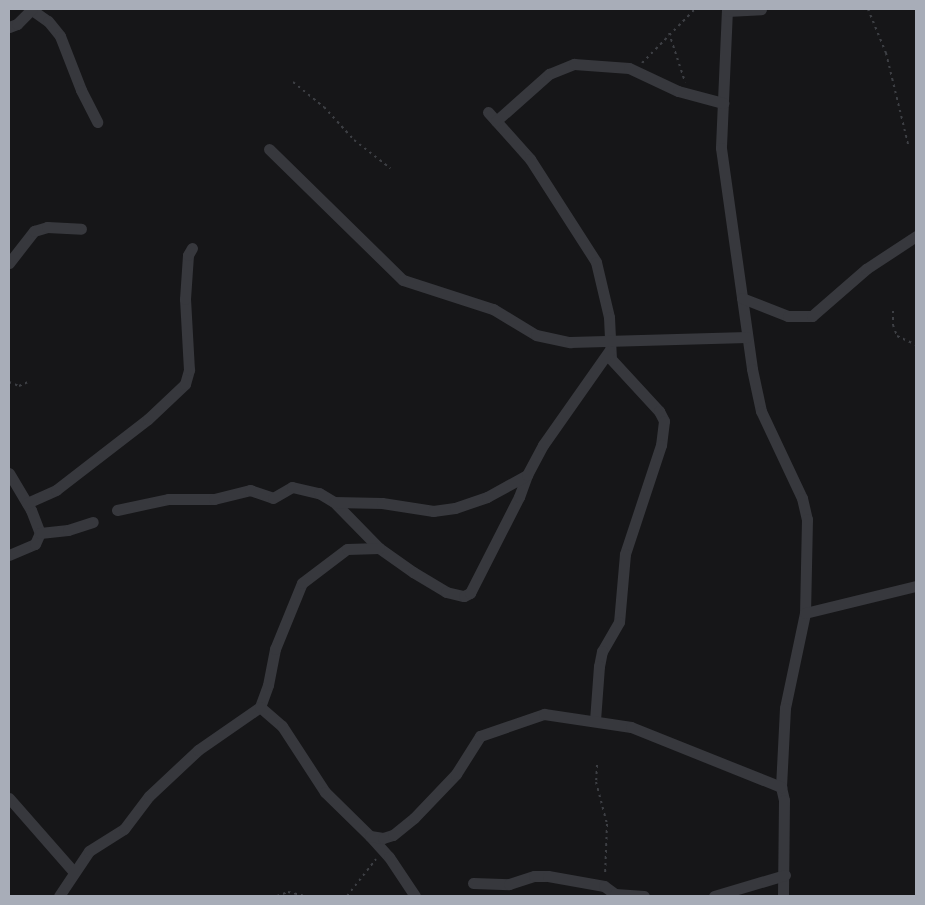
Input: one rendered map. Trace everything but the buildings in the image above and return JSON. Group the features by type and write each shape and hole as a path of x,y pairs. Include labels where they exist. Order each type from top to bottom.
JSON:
{"street":[{"path":"9,27 17,24 32,9 48,21 60,36 97,122"},
{"path":"761,9 727,10 721,148 747,337 761,411 806,508 809,558 804,613 787,693 780,788 784,800 785,874 783,896"},
{"path":"496,121 549,74 574,64 636,70 688,94 723,103"},
{"path":"488,112 530,159 596,262 609,317 609,346 627,380 659,411 664,428 625,554 621,575 623,603 619,622 602,651 595,720"},
{"path":"269,149 402,280 493,309 548,339 609,346 632,338 747,337"},
{"path":"9,263 34,231 47,227 81,229"},
{"path":"742,298 788,316 812,316 866,269 916,236"},
{"path":"27,503 56,490 148,419 185,384 189,370 185,299 188,255 192,248"},
{"path":"117,510 168,499 214,499 250,490 273,498 292,487 319,493 334,502 379,548 446,592 464,596 470,593 519,497 526,475 543,445 609,346"},
{"path":"9,473 27,503 40,533 35,544 9,555"},
{"path":"334,502 382,503 433,511 455,508 487,497 526,475"},
{"path":"40,533 68,530 93,522"},
{"path":"60,896 73,872 89,851 124,829 149,796 198,750 260,707 268,685 275,649 302,583 347,549 379,548"},
{"path":"804,613 916,586"},
{"path":"260,707 282,726 325,792 370,836 415,896"},
{"path":"370,836 383,838 394,835 414,818 456,774 480,736 534,715 557,714 631,726 780,788"},
{"path":"9,798 73,872"},
{"path":"714,896 785,874"},
{"path":"473,883 509,884 541,876 604,886 615,894 644,896"}],"path":[{"path":"636,70 669,32 694,9"},
{"path":"868,9 886,53 908,144"},
{"path":"669,32 688,94"},
{"path":"292,82 324,107 350,136 390,168"},
{"path":"893,311 893,325 897,336 916,345"},
{"path":"9,382 18,386 30,381"},
{"path":"597,766 596,782 607,824 604,886"},
{"path":"346,896 382,850"},
{"path":"277,896 288,892 306,896"}]}
